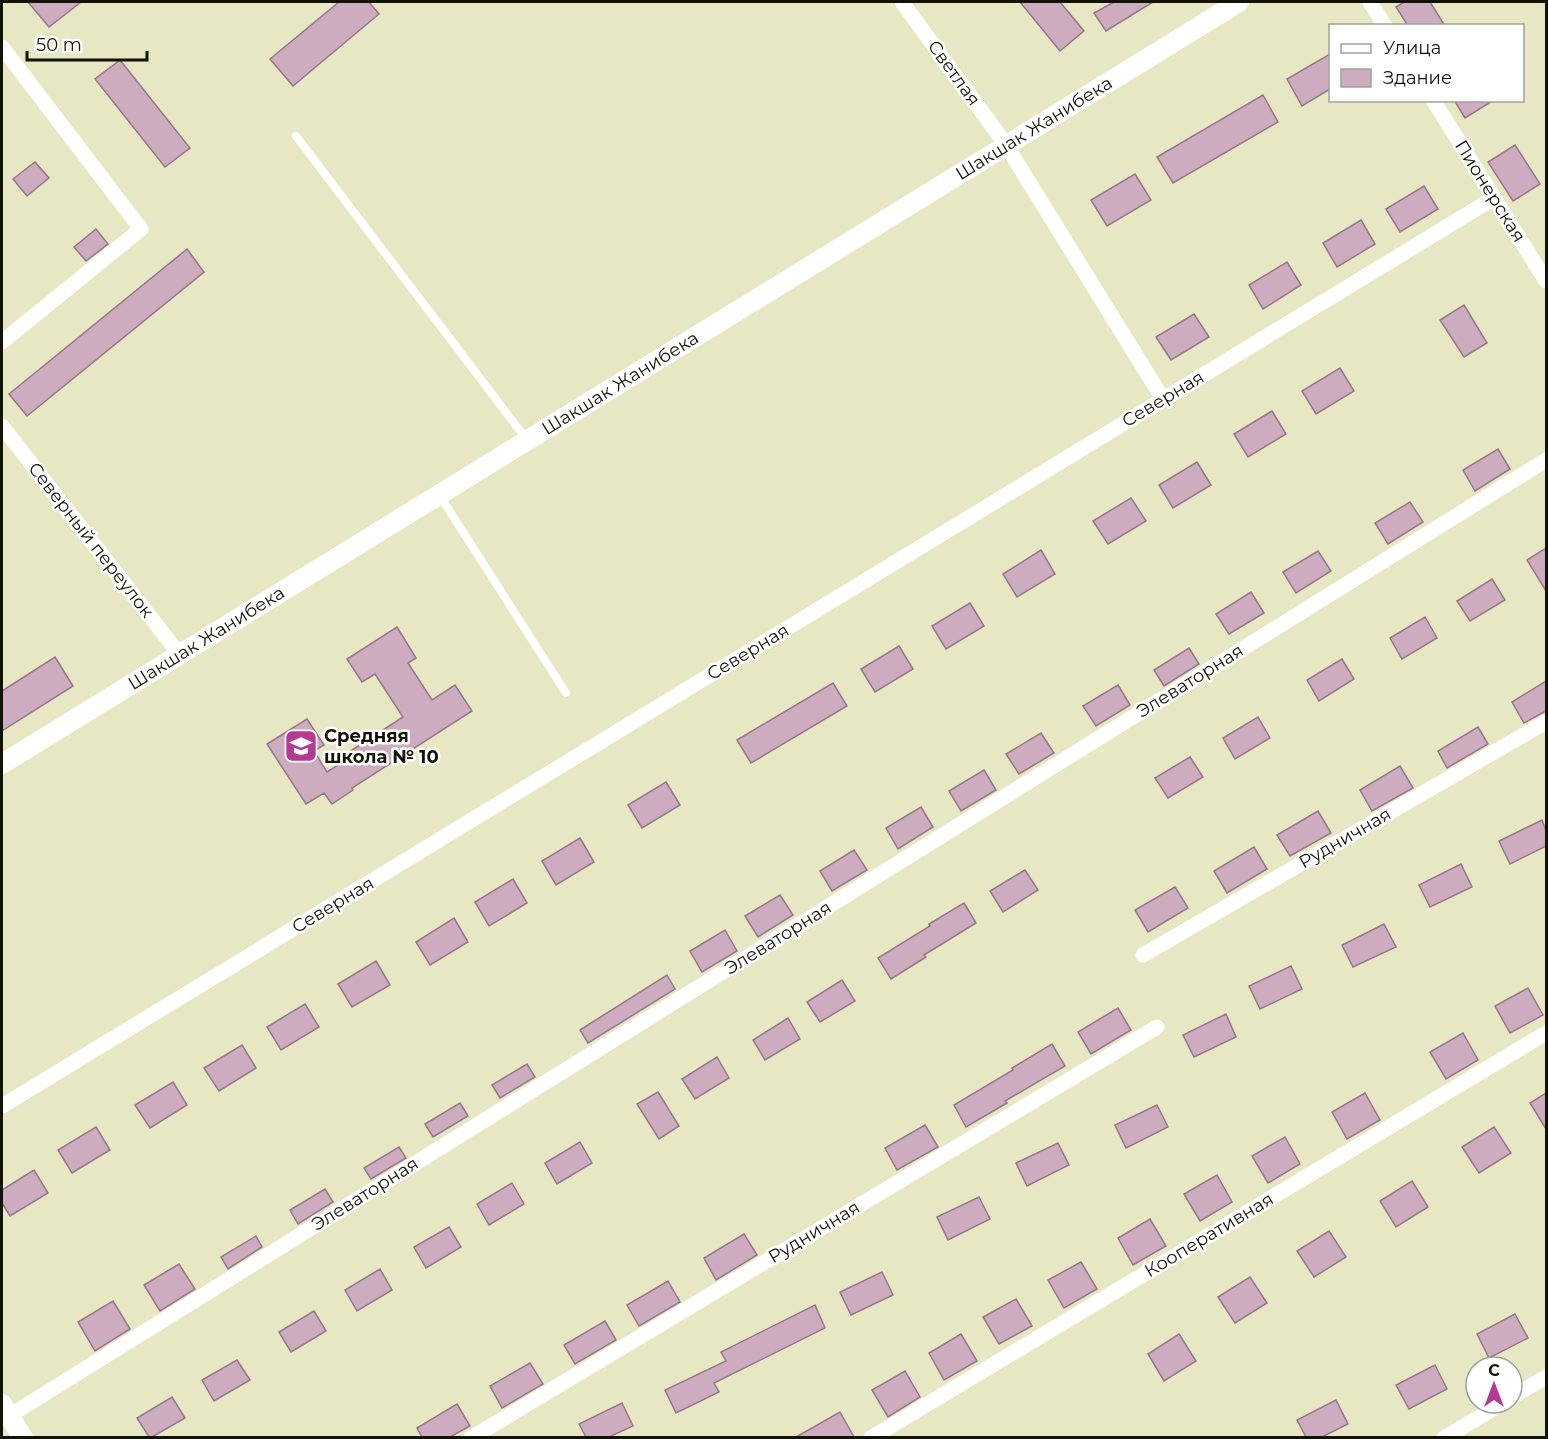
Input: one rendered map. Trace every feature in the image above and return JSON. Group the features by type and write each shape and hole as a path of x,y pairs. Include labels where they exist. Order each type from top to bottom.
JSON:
{"main road":[{"name":"Шакшак Жанибека","path":"2,764 1239,2"},
{"path":"5,1410 23,1437"}],"street":[{"name":"Светлая","path":"902,2 1006,145 1163,399"},
{"path":"1370,2 1384,24"},
{"path":"2,47 141,229 2,342"},
{"name":"Пионерская","path":"1433,102 1546,281"},
{"name":"Северная","path":"2,1106 1494,198"},
{"name":"Северный переулок","path":"2,426 180,655"},
{"name":"Элеваторная","path":"5,1410 1546,460"},
{"name":"Рудничная","path":"1143,955 1546,722"},
{"name":"Рудничная","path":"471,1437 1157,1027"},
{"name":"Кооперативная","path":"872,1437 1546,1033"},
{"path":"1524,1390 1546,1377"},
{"path":"1444,1437 1482,1415"}],"lane":[{"path":"296,136 527,440"},
{"path":"439,495 566,693"}],"building":[{"path":"28,2 81,2 49,27"},
{"path":"339,2 369,2 379,14 293,86 270,59"},
{"path":"1020,2 1060,2 1084,31 1060,51"},
{"path":"1114,2 1153,2 1106,31 1094,13"},
{"path":"1404,2 1430,2 1444,24 1407,24 1396,7"},
{"path":"1329,55 1329,90 1302,106 1287,79"},
{"path":"120,60 190,148 165,167 95,79"},
{"path":"1263,95 1278,122 1173,183 1157,157"},
{"path":"1455,102 1491,102 1465,118"},
{"path":"1515,145 1540,184 1513,201 1488,162"},
{"path":"35,162 49,178 27,196 13,179"},
{"path":"1135,174 1151,200 1107,226 1091,200"},
{"path":"1424,186 1438,209 1400,232 1386,209"},
{"path":"1361,220 1375,244 1337,267 1323,243"},
{"path":"96,229 108,244 86,261 74,247"},
{"path":"187,249 204,272 27,416 9,394"},
{"path":"1287,262 1301,285 1263,309 1249,285"},
{"path":"1464,305 1487,343 1464,357 1440,320"},
{"path":"1194,314 1209,337 1171,360 1156,337"},
{"path":"1340,368 1354,391 1316,414 1302,391"},
{"path":"1272,411 1286,434 1248,457 1234,434"},
{"path":"1498,449 1510,469 1475,491 1463,470"},
{"path":"1197,462 1211,485 1173,508 1159,485"},
{"path":"1131,498 1146,521 1108,544 1093,521"},
{"path":"1410,502 1423,522 1388,544 1375,523"},
{"path":"1546,548 1546,591 1527,560"},
{"path":"1041,550 1055,574 1017,597 1003,574"},
{"path":"1318,551 1331,571 1296,593 1283,572"},
{"path":"1492,579 1505,600 1470,621 1457,601"},
{"path":"1251,592 1264,613 1229,634 1216,614"},
{"path":"970,603 984,626 946,649 932,626"},
{"path":"1425,617 1437,638 1402,659 1390,638"},
{"path":"397,627 416,658 408,663 432,700 455,685 472,711 352,788 353,790 332,804 324,793 306,804 267,744 307,719 324,745 314,751 327,772 352,756 349,752 403,717 375,674 362,682 347,659"},
{"path":"899,646 913,669 875,692 861,669"},
{"path":"1189,648 1199,664 1164,686 1154,670"},
{"path":"55,657 73,686 2,731 2,691"},
{"path":"1342,659 1354,679 1319,701 1307,680"},
{"path":"1546,681 1546,711 1524,723 1512,702"},
{"path":"833,683 847,706 751,763 737,740"},
{"path":"1118,685 1130,705 1096,726 1083,706"},
{"path":"1258,717 1270,738 1235,759 1223,738"},
{"path":"1478,727 1488,744 1447,768 1438,751"},
{"path":"1041,733 1054,753 1019,774 1006,754"},
{"path":"1190,757 1203,777 1168,798 1155,778"},
{"path":"1400,766 1413,788 1372,811 1360,790"},
{"path":"984,770 996,790 961,811 949,791"},
{"path":"666,782 680,805 642,828 628,805"},
{"path":"921,807 933,827 898,849 886,828"},
{"path":"1318,811 1331,833 1290,856 1277,835"},
{"path":"1542,820 1546,831 1546,846 1510,864 1499,841"},
{"path":"580,838 594,862 556,885 542,861"},
{"path":"1254,847 1267,869 1227,893 1214,871"},
{"path":"854,850 867,870 832,891 820,871"},
{"path":"1461,864 1472,887 1430,907 1419,885"},
{"path":"1025,870 1038,890 1003,912 990,891"},
{"path":"513,879 527,903 489,926 475,902"},
{"path":"1175,887 1188,908 1148,932 1135,910"},
{"path":"780,895 793,915 758,937 745,916"},
{"path":"964,903 976,923 924,955 926,957 891,979 878,958"},
{"path":"454,918 468,942 430,965 416,942"},
{"path":"1384,924 1396,947 1353,967 1342,945"},
{"path":"725,930 737,951 702,972 690,951"},
{"path":"376,961 390,985 352,1007 338,984"},
{"path":"1291,966 1302,989 1260,1009 1249,986"},
{"path":"667,975 675,989 588,1043 580,1030"},
{"path":"842,980 855,1001 820,1022 807,1002"},
{"path":"1528,988 1543,1015 1510,1033 1495,1006"},
{"path":"305,1004 319,1027 281,1050 267,1027"},
{"path":"1118,1008 1131,1030 1091,1054 1078,1032"},
{"path":"1226,1014 1236,1037 1194,1057 1183,1035"},
{"path":"788,1018 800,1039 765,1060 753,1040"},
{"path":"1463,1033 1478,1060 1446,1079 1430,1052"},
{"path":"1052,1044 1065,1066 966,1127 954,1105"},
{"path":"242,1045 256,1068 219,1091 204,1068"},
{"path":"717,1057 729,1078 695,1099 682,1079"},
{"path":"527,1064 535,1077 500,1098 492,1085"},
{"path":"173,1082 187,1105 150,1128 135,1105"},
{"path":"658,1092 679,1126 659,1139 637,1104"},
{"path":"1365,1093 1380,1120 1347,1139 1332,1112"},
{"path":"1546,1093 1546,1129 1530,1103"},
{"path":"460,1103 468,1116 433,1137 425,1124"},
{"path":"1157,1105 1168,1127 1126,1148 1115,1125"},
{"path":"925,1125 938,1147 897,1170 885,1148"},
{"path":"96,1127 110,1150 72,1173 58,1150"},
{"path":"1494,1127 1511,1153 1479,1173 1462,1147"},
{"path":"1285,1137 1300,1164 1268,1183 1252,1156"},
{"path":"580,1142 592,1163 557,1184 545,1163"},
{"path":"1058,1143 1069,1165 1027,1186 1016,1163"},
{"path":"399,1147 406,1158 371,1179 364,1168"},
{"path":"34,1170 48,1193 10,1216 2,1203 2,1190"},
{"path":"1217,1175 1232,1202 1200,1221 1184,1194"},
{"path":"1412,1181 1428,1207 1396,1227 1380,1201"},
{"path":"512,1183 524,1204 489,1225 477,1204"},
{"path":"325,1189 333,1202 298,1224 290,1210"},
{"path":"979,1197 990,1219 948,1240 937,1217"},
{"path":"1150,1219 1166,1246 1133,1265 1118,1238"},
{"path":"449,1227 461,1247 426,1268 414,1247"},
{"path":"1329,1231 1346,1257 1314,1277 1297,1251"},
{"path":"744,1234 757,1255 716,1280 704,1258"},
{"path":"256,1236 262,1247 228,1269 221,1257"},
{"path":"1081,1262 1097,1289 1064,1308 1048,1280"},
{"path":"179,1264 195,1289 160,1311 144,1285"},
{"path":"380,1269 392,1290 357,1311 345,1290"},
{"path":"882,1272 893,1295 851,1315 840,1292"},
{"path":"1250,1277 1267,1303 1235,1323 1218,1297"},
{"path":"668,1281 680,1302 639,1326 627,1305"},
{"path":"1016,1299 1032,1326 999,1344 983,1317"},
{"path":"113,1301 130,1329 95,1351 78,1322"},
{"path":"815,1305 825,1328 714,1383 719,1392 676,1413 665,1390 726,1361 721,1352"},
{"path":"314,1311 326,1331 291,1352 279,1332"},
{"path":"1515,1314 1528,1338 1495,1355 1488,1355 1477,1334"},
{"path":"605,1321 616,1340 575,1364 564,1345"},
{"path":"961,1334 977,1361 944,1380 929,1353"},
{"path":"1179,1334 1196,1361 1164,1381 1148,1354"},
{"path":"237,1360 250,1380 214,1401 202,1380"},
{"path":"530,1363 543,1384 502,1408 490,1386"},
{"path":"1435,1365 1447,1389 1409,1409 1396,1385"},
{"path":"905,1371 920,1397 888,1417 872,1390"},
{"path":"172,1397 185,1418 149,1437 137,1418"},
{"path":"1336,1400 1348,1424 1322,1437 1306,1437 1297,1420"},
{"path":"622,1403 633,1426 609,1437 586,1437 579,1424"},
{"path":"457,1404 470,1426 450,1437 422,1437 417,1428"},
{"path":"840,1412 854,1437 796,1437"}],"place":[{"name":"Средняя школа № 10","path":"301,746"}]}
